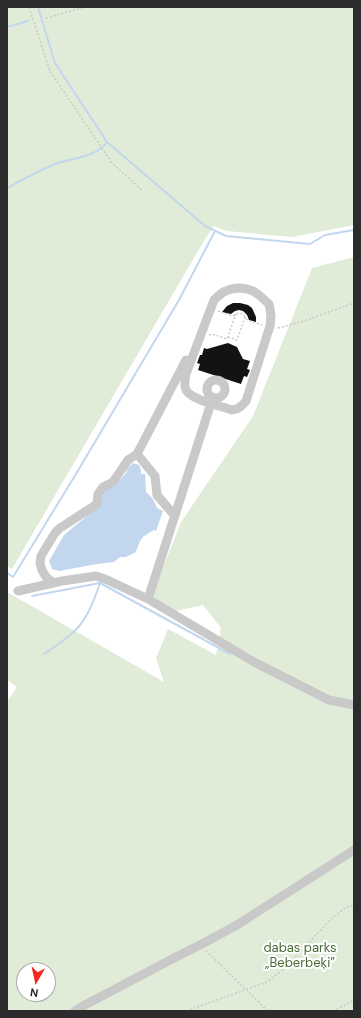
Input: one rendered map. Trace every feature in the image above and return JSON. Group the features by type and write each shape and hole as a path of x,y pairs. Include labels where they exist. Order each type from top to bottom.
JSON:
{"street":[{"path":"231,289 247,289 259,295 269,304 271,315 270,326 246,401 242,407 237,409 232,410 212,400 193,397 185,389 186,374 201,342 210,308 214,300 223,292 231,289"},
{"path":"54,583 46,577 40,563 41,556 55,533 60,528 97,504 98,494 102,488 113,482 128,460 137,454 187,357 193,359"},
{"path":"148,599 212,400"},
{"path":"137,454 156,476 157,495 174,516"},
{"path":"18,591 96,576 105,578 148,599 254,662 329,700 354,705"},
{"path":"75,1011 200,946 236,925 354,850"}],"path":[{"path":"29,7 50,71 112,163 143,191"},
{"path":"46,18 85,7"},
{"path":"210,308 233,316 241,313 246,316 247,320 278,328 304,321 354,303"},
{"path":"228,337 236,314"},
{"path":"201,342 206,335 212,334 228,339 228,337 238,340 246,316"},
{"path":"186,1011 267,982 285,968 333,917 347,907 354,905"},
{"path":"200,946 268,1011"},
{"path":"333,1011 354,1000"}],"green space":[{"path":"7,7 354,7 354,225 292,237 227,231 214,226 12,569 7,566"},
{"name":"dabas parks „Beberbeķi”","path":"354,257 354,1011 7,1011 7,702 17,687 7,680 7,592 164,682 156,658 168,629 216,655 221,628 203,605 176,611 151,598 181,522 253,416 312,268"}],"water":[{"path":"133,463 139,465 141,474 145,474 146,492 153,499 157,508 163,511 156,531 154,530 144,536 140,541 136,552 126,557 120,557 114,562 59,571 52,569 49,561 64,535 100,505 104,489 115,486"}],"building":[{"path":"233,303 248,305 252,308 256,317 256,322 249,320 243,311 235,311 231,314 222,312 227,306"},
{"path":"228,343 237,347 243,359 250,361 247,369 250,370 247,377 244,376 241,384 198,370 200,364 197,363 204,348 207,349"}],"waterway":[{"path":"38,7 55,63 107,142 205,226 226,236 310,244 325,235 354,230"},
{"path":"7,27 28,21"},
{"path":"7,188 55,164 90,154 102,147 107,142"},
{"path":"7,573 13,577 76,474 179,300 215,231"},
{"path":"32,596 100,583 230,654"},
{"path":"44,654 67,638 81,624 92,604 100,583"}]}
